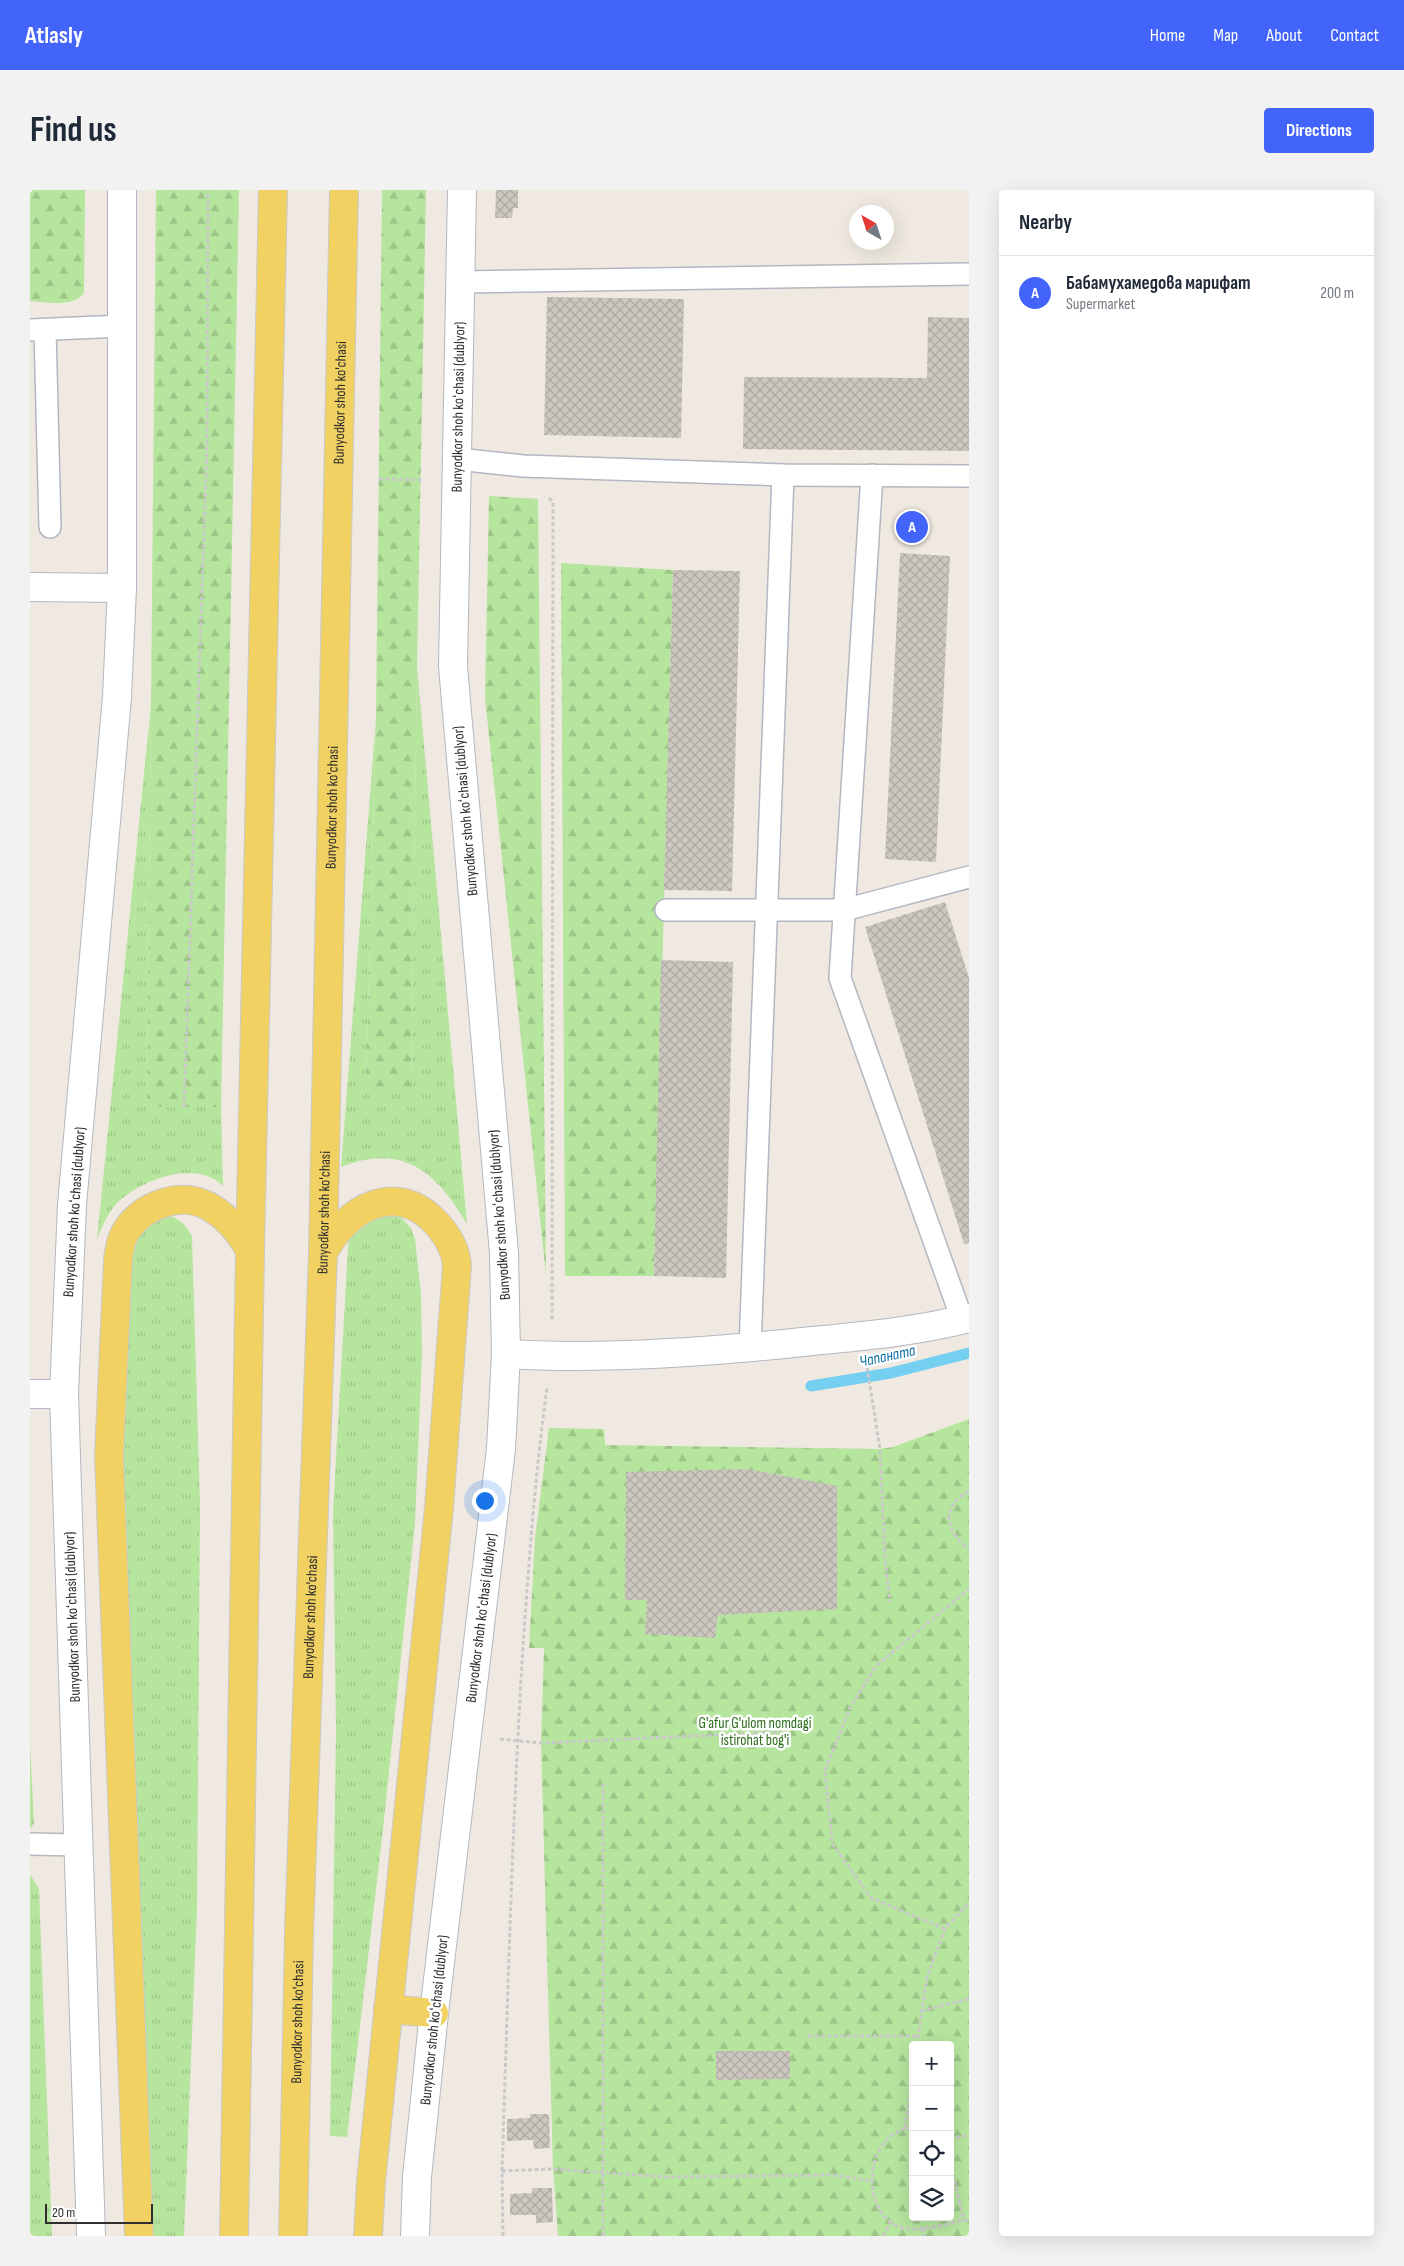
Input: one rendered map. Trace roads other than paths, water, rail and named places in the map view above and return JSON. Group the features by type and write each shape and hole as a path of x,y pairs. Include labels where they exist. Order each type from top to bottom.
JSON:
{"main road":[{"path":"234,2236 250,1250 273,190"},
{"name":"Bunyodkor shoh ko'chasi","path":"293,2236 298,1933 324,1253 344,190"},
{"path":"139,2236 109,1456 118,1260 125,1232 142,1213 163,1203 187,1199 206,1205 224,1217 238,1231 250,1250"},
{"path":"324,1253 335,1232 351,1217 370,1205 393,1201 413,1205 432,1218 446,1236 456,1256 439,1508 388,2009 368,2236"},
{"path":"388,2009 434,2013"}],"street":[{"name":"Bunyodkor shoh koʻchasi (dublyor)","path":"91,2236 80,1845 64,1394 72,1205 117,697 122,588 122,190"},
{"name":"Bunyodkor shoh koʻchasi (dublyor)","path":"415,2236 417,2177 434,2013 501,1449 506,1354 504,1253 453,666 462,190"},
{"path":"30,587 122,588"},
{"path":"506,1354 552,1357 750,1348 865,1335 966,1318"},
{"path":"30,1394 64,1394"}],"lane":[{"path":"460,282 542,272 969,274"},
{"path":"50,527 37,330 122,326"},
{"path":"457,459 523,466 783,475 969,476"},
{"path":"750,1348 783,475"},
{"path":"872,475 840,978 966,1318"},
{"path":"666,910 844,910 969,877"},
{"path":"30,1844 80,1845"}],"waterway":[{"name":"Чапаната","path":"811,1386 891,1373 969,1353"}],"place":[{"name":"Бабамухамедова марифат","path":"912,527"}],"park label":[{"name":"G'afur G'ulom nomdagi istirohat bog'i","path":"755,1732"}]}
